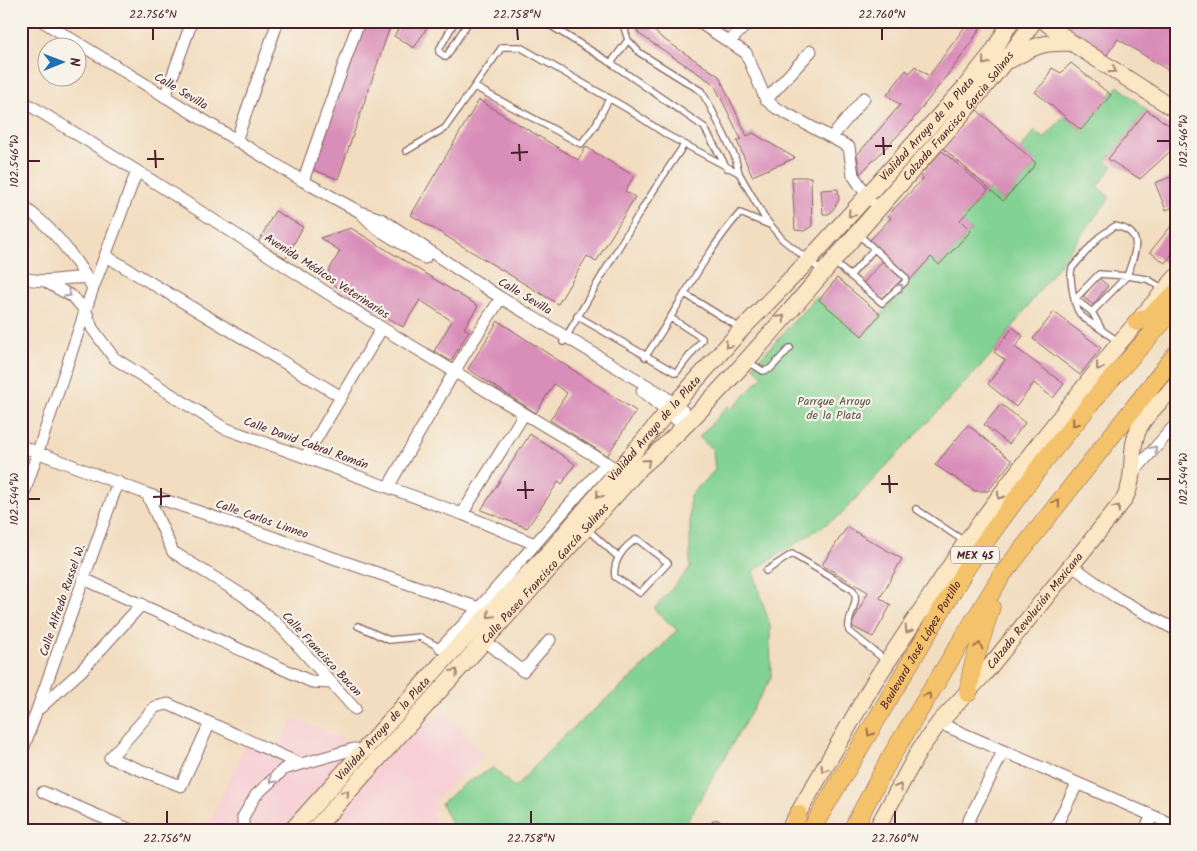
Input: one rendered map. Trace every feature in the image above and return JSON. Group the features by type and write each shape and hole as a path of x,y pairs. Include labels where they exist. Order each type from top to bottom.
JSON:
{"main road":[{"name":"Vialidad Arroyo de la Plata","path":"292,830 372,753 445,651 552,549 582,524 619,471 672,408 742,329 808,262 965,87 992,52 1011,21"},
{"name":"Calzada Francisco Garcia Salinas","path":"879,208 974,102 1006,62 1034,21"},
{"path":"1044,21 1072,43 1176,110"},
{"path":"1006,62 1034,46 1048,42 1072,43"},
{"path":"619,471 688,422 746,360 879,208"},
{"path":"789,830 887,662 966,542 1033,451 1120,342 1138,322 1149,317 1171,291 1176,276"},
{"name":"Boulevard José López Portillo","path":"811,830 968,564 1044,460 1105,386 1176,307"},
{"name":"MEX 45","path":"852,830 890,758 1002,575 1176,354"},
{"name":"Calzada Revolución Mexicana","path":"876,830 920,749 939,723 968,693 1123,501 1130,486 1135,440 1140,426 1176,385"},
{"name":"Calle Paseo Francisco García Salinas","path":"314,830 372,753 484,640 582,524"},
{"path":"968,693 972,669 1002,575"}],"street":[{"name":"Calle Sevilla","path":"42,21 303,181 360,212 376,228 565,339 672,408 688,422"},
{"path":"165,97 192,21"},
{"path":"236,140 278,21"},
{"path":"303,181 359,21"},
{"path":"697,21 746,53 766,100 776,108 849,147 853,175 867,196 879,208"},
{"path":"729,42 750,21"},
{"path":"766,100 811,52"},
{"path":"832,137 864,98"},
{"name":"Avenida Médicos Veterinarios","path":"21,100 137,171 382,328 619,471"},
{"path":"21,502 93,288 137,171"},
{"path":"21,205 40,218 67,247 93,288"},
{"path":"106,256 340,396"},
{"path":"21,277 48,282 74,297 86,310"},
{"path":"48,282 77,277 87,278"},
{"path":"388,487 499,301"},
{"name":"Calle David Cabral Román","path":"86,310 92,328 114,358 224,428 306,456 462,514 535,544"},
{"path":"306,456 382,328"},
{"path":"462,514 524,414"},
{"path":"1132,474 1176,424"},
{"name":"Calle Carlos Linneo","path":"21,446 147,494 479,608"},
{"path":"445,651 479,608 548,530 619,471"},
{"name":"Calle Alfredo Russel W.","path":"21,755 39,709 118,482"},
{"name":"Calle Francisco Bacon","path":"147,494 173,552 244,596 282,628 355,709"},
{"path":"1070,565 1117,598 1176,630"},
{"path":"84,579 312,682 332,683"},
{"path":"39,709 81,671 142,604"},
{"path":"484,640 523,671 550,640"},
{"path":"210,723 182,786 110,758 155,707 164,704 210,723 298,763"},
{"path":"939,723 1176,826"},
{"path":"242,830 243,817 256,795 284,769 298,763 354,749 372,753"},
{"path":"964,830 1003,752"},
{"path":"1054,830 1077,784"},
{"path":"43,792 131,830"},
{"path":"1145,830 1152,816"}],"lane":[{"path":"455,21 439,52 446,58 469,21"},
{"path":"543,21 611,63 704,127 727,168"},
{"path":"622,21 628,40 640,53 701,91 735,157 739,173 770,225 808,262 828,267 850,276 882,303 905,282 906,278 873,250 858,233"},
{"path":"611,63 628,40"},
{"path":"406,151 445,128 502,47 512,46 520,47 610,98 684,145 739,173"},
{"path":"475,87 581,144 595,126 610,98"},
{"path":"565,339 654,190 684,145"},
{"path":"645,357 724,232 740,213 770,225"},
{"path":"1092,312 1127,276 1136,245 1134,236 1124,228 1115,226 1099,237 1072,268 1070,273 1080,314 1120,342"},
{"path":"850,276 873,250"},
{"path":"1075,299 1099,274 1148,279 1171,291"},
{"path":"685,294 742,329"},
{"path":"1075,299 1092,312 1102,330"},
{"path":"577,316 645,357 676,372 702,338 671,318"},
{"path":"746,360 763,371 770,369 790,348"},
{"path":"916,509 966,542"},
{"path":"582,524 618,557"},
{"path":"637,539 667,559 668,562 640,593 615,577 618,557 637,539"},
{"path":"766,571 792,554 853,590 856,599 847,623 849,631 887,662"},
{"path":"358,626 389,640 420,638 445,651"},
{"path":"709,830 716,823 727,830"}],"shaded area":[{"path":"446,712 483,756 433,802 438,809 432,813 441,830 206,830 247,740 278,752 293,718 366,749"}],"green space":[{"name":"Parrque Arroyo de la Plata","path":"1118,86 1147,110 1106,161 1113,166 1097,187 1110,197 992,354 840,515 753,571 770,626 771,678 682,830 454,830 441,803 464,784 493,768 515,788 556,743 639,671 677,630 654,609 690,568 690,495 715,470 713,450 699,437 728,406 732,409 763,376 753,366 816,297 862,336 931,257 939,265 971,231 960,220 988,190 1003,201 1035,166 1035,162 1020,149 1035,131 1044,139 1064,116 1081,130"}],"building":[{"path":"364,21 392,21 338,179 311,169"},
{"path":"403,21 431,21 414,48 394,36"},
{"path":"633,21 647,21 651,28 662,38 719,76 747,136 753,133 795,158 752,176 737,141 741,139 714,84 639,34"},
{"path":"969,21 985,21 965,52 911,122 860,174 857,155 900,105 887,95 906,70 910,73 915,66 929,76"},
{"path":"1053,21 1176,21 1176,75 1118,39 1104,59"},
{"path":"1071,63 1111,95 1081,130 1035,92 1045,81 1052,68 1061,73"},
{"path":"479,100 578,160 586,147 634,176 625,191 635,197 596,262 587,256 558,304 411,215"},
{"path":"977,110 1035,162 1035,165 1003,201 943,148"},
{"path":"1147,110 1176,130 1176,146 1140,179 1108,159"},
{"path":"942,151 988,190 960,220 971,231 939,265 931,257 909,281 869,241 891,218 888,215 923,179 920,175"},
{"path":"1176,175 1176,206 1166,210 1155,183"},
{"path":"792,177 811,177 812,226 804,231 795,230"},
{"path":"838,189 839,200 829,214 823,214 821,190"},
{"path":"275,211 303,227 286,258 258,243"},
{"path":"1176,220 1176,249 1165,263 1150,252"},
{"path":"351,228 478,306 464,328 469,331 451,361 434,351 452,321 420,300 403,327 324,279 340,251 320,238"},
{"path":"884,260 903,278 881,301 862,284"},
{"path":"1098,277 1108,286 1093,305 1083,297"},
{"path":"837,278 880,314 862,336 819,300"},
{"path":"1054,312 1101,348 1080,375 1033,339"},
{"path":"498,321 636,411 607,456 550,420 567,393 554,384 536,413 468,369"},
{"path":"1013,327 1023,336 1015,347 1064,384 1053,398 1034,383 1016,407 988,384 1005,360 994,352"},
{"path":"1001,404 1025,423 1009,444 984,425"},
{"path":"968,425 1012,461 988,491 975,491 935,465"},
{"path":"530,434 575,464 562,484 559,481 527,528 481,510"},
{"path":"847,527 902,559 880,598 891,605 873,637 851,626 868,592 822,565"}]}
